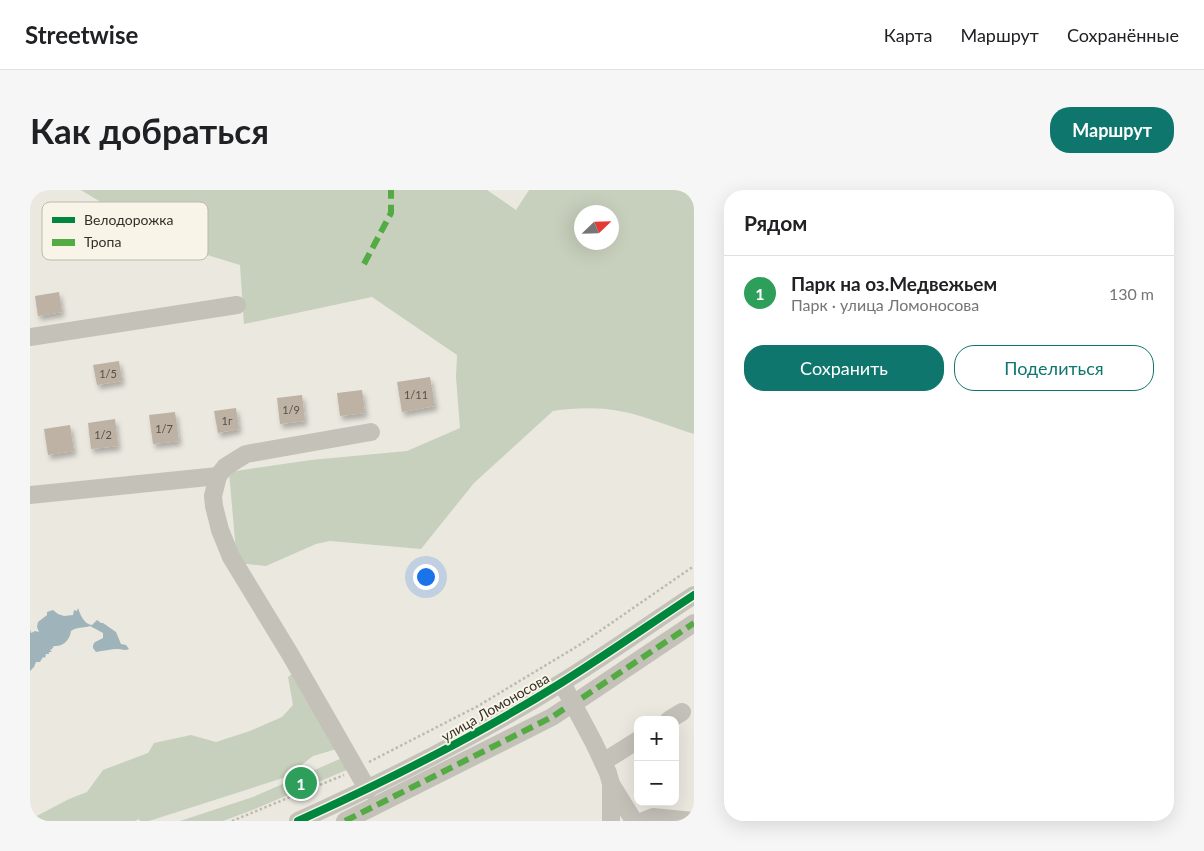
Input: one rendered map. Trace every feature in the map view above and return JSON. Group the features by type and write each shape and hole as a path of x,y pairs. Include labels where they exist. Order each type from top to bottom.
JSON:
{"street":[{"path":"30,337 237,306"},
{"path":"368,790 285,646 240,573 224,542 214,506 215,485 218,476 234,461 246,454 371,432"},
{"path":"30,496 218,476"},
{"name":"улица Ломоносова","path":"298,821 368,790 475,734 562,683 694,594"},
{"path":"582,698 694,623"},
{"path":"562,683 603,762 611,784 634,821"},
{"path":"345,821 552,717 564,709"},
{"path":"603,762 634,743"},
{"path":"611,784 611,821"},
{"path":"643,821 653,817 694,821"}],"path":[{"path":"232,821 356,769 495,696 580,644 694,566"}],"green space":[{"path":"81,190 487,190 516,210 529,190 694,190 694,434 647,418 619,411 586,408 553,411 474,483 421,549 330,541 316,544 266,566 237,563 229,472 311,460 407,451 460,428 456,377 457,355 372,297 244,324 240,265 208,255 208,202 101,202"},
{"path":"296,671 340,748 313,756 286,777 149,821 140,821 139,819 135,821 31,821 31,819 69,799 87,792 103,770 148,753 154,743 191,735 216,742 250,731 282,717 293,705 288,677"},
{"path":"342,758 349,769 255,809 223,821 180,821 253,797"}],"water":[{"path":"78,608 86,623 92,625 97,620 103,623 116,632 121,644 126,645 129,649 96,652 93,648 94,644 103,638 103,633 90,626 78,628 71,631 68,640 64,644 54,646 50,650 52,652 46,654 45,658 43,657 40,662 36,662 30,671 30,629 31,633 39,632 38,622 47,615 47,612 53,610 64,616 73,615 74,610 77,611"}],"building":[{"path":"59,292 62,312 38,316 35,296"},
{"path":"119,361 122,381 97,385 93,365"},
{"path":"430,377 435,406 402,412 397,382"},
{"path":"362,390 365,413 340,416 337,393"},
{"path":"302,395 305,421 280,424 277,398"},
{"path":"236,408 239,429 218,433 214,411"},
{"path":"175,412 179,441 153,444 149,415"},
{"path":"115,419 118,446 91,449 88,423"},
{"path":"70,425 74,451 48,455 44,429"}],"marked path":[{"path":"364,264 391,213 391,190"},
{"path":"582,698 694,623"},
{"path":"345,821 552,717 564,709"}],"cycle path":[{"path":"298,821 366,790 497,721 578,672 694,595"}],"place":[{"name":"Парк на оз.Медвежьем","path":"301,783"}]}
